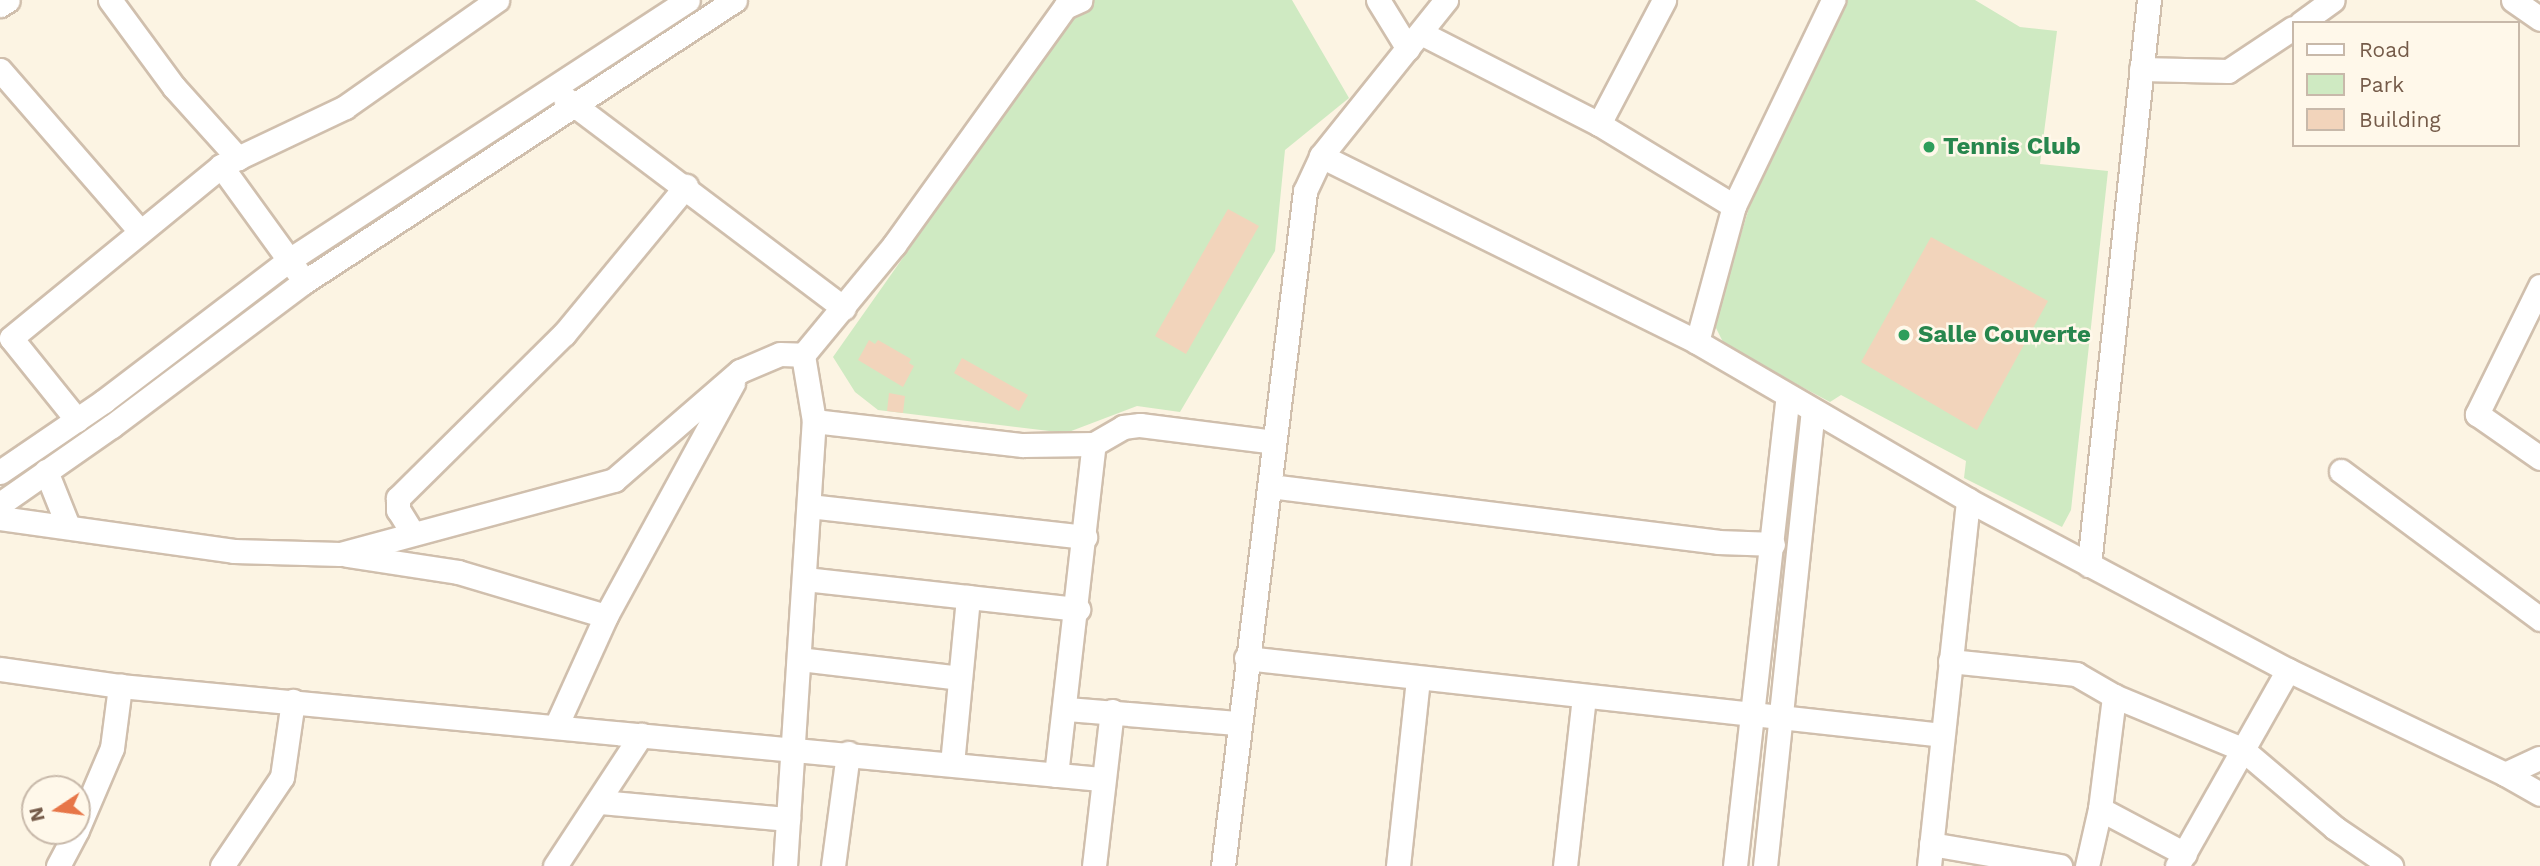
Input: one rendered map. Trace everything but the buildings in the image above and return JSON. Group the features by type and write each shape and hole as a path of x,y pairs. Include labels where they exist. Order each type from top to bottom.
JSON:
{"street":[{"path":"0,5 8,0"},
{"path":"110,0 230,162 304,282"},
{"path":"76,420 5,332 230,162 345,107 498,0"},
{"path":"0,472 76,420 289,260 688,0"},
{"path":"0,504 304,282 735,0"},
{"path":"1378,0 1414,41 1599,124 1734,206"},
{"path":"1223,866 1246,658 1270,486 1305,191 1321,156 1446,0"},
{"path":"1599,124 1664,0"},
{"path":"1698,342 1734,206 1833,0"},
{"path":"2089,565 2149,0"},
{"path":"2304,21 2333,0"},
{"path":"2513,0 2540,19"},
{"path":"803,355 844,308 964,151 1067,2"},
{"path":"2141,69 2212,74 2228,71 2292,29"},
{"path":"0,70 140,231"},
{"path":"554,85 573,106 686,186 844,308"},
{"path":"1321,156 1698,342 1812,413 2089,565 2288,670 2505,774 2540,794"},
{"path":"412,532 398,510 398,498 564,334 686,186"},
{"path":"2540,285 2477,414 2540,458"},
{"path":"340,554 412,532 614,480 740,371 780,354 803,355"},
{"path":"785,866 814,421 803,355"},
{"path":"557,724 606,615 740,371"},
{"path":"1735,866 1788,397"},
{"path":"1765,866 1812,413"},
{"path":"814,421 1023,445 1094,444 1115,430 1140,425 1274,442"},
{"path":"1056,775 1067,709 1094,444"},
{"path":"655,446 694,456"},
{"path":"46,471 68,526"},
{"path":"2341,471 2540,619"},
{"path":"1270,486 1718,541 1773,544"},
{"path":"1968,500 1930,855 2060,866"},
{"path":"809,506 1085,537"},
{"path":"0,518 234,551 340,554 458,572 606,615"},
{"path":"805,579 1078,609"},
{"path":"952,764 968,597"},
{"path":"1246,658 1418,680 1781,714 1942,735"},
{"path":"799,659 960,678"},
{"path":"1950,661 2069,672 2114,696 2242,749 2335,828 2390,866"},
{"path":"0,669 121,686 557,724 641,735 794,747 1101,779"},
{"path":"2100,809 2181,860 2288,670"},
{"path":"1398,866 1418,680"},
{"path":"91,798 112,748 121,686"},
{"path":"2087,866 2100,809 2114,696"},
{"path":"1565,866 1584,697"},
{"path":"222,866 282,777 293,701"},
{"path":"1067,709 1112,710 1239,723"},
{"path":"1094,866 1101,779 1112,710"},
{"path":"555,866 601,802 641,735"},
{"path":"833,866 848,753"},
{"path":"2505,774 2540,758"},
{"path":"601,802 788,819"},
{"path":"58,866 69,845"}],"green space":[{"path":"1093,0 1292,0 1349,98 1285,150 1275,251 1180,412 1137,406 1066,433 878,410 855,392 833,357 1081,5"},
{"name":"Salle Couverte","path":"1844,0 1975,0 2020,27 2057,31 2040,164 2108,171 2071,510 2062,527 1964,478 1966,461 1841,395 1830,402 1725,346 1714,324 1751,201"}],"place":[{"name":"Tennis Club","path":"1929,147"},
{"name":"Salle Couverte","path":"1904,335"}]}
